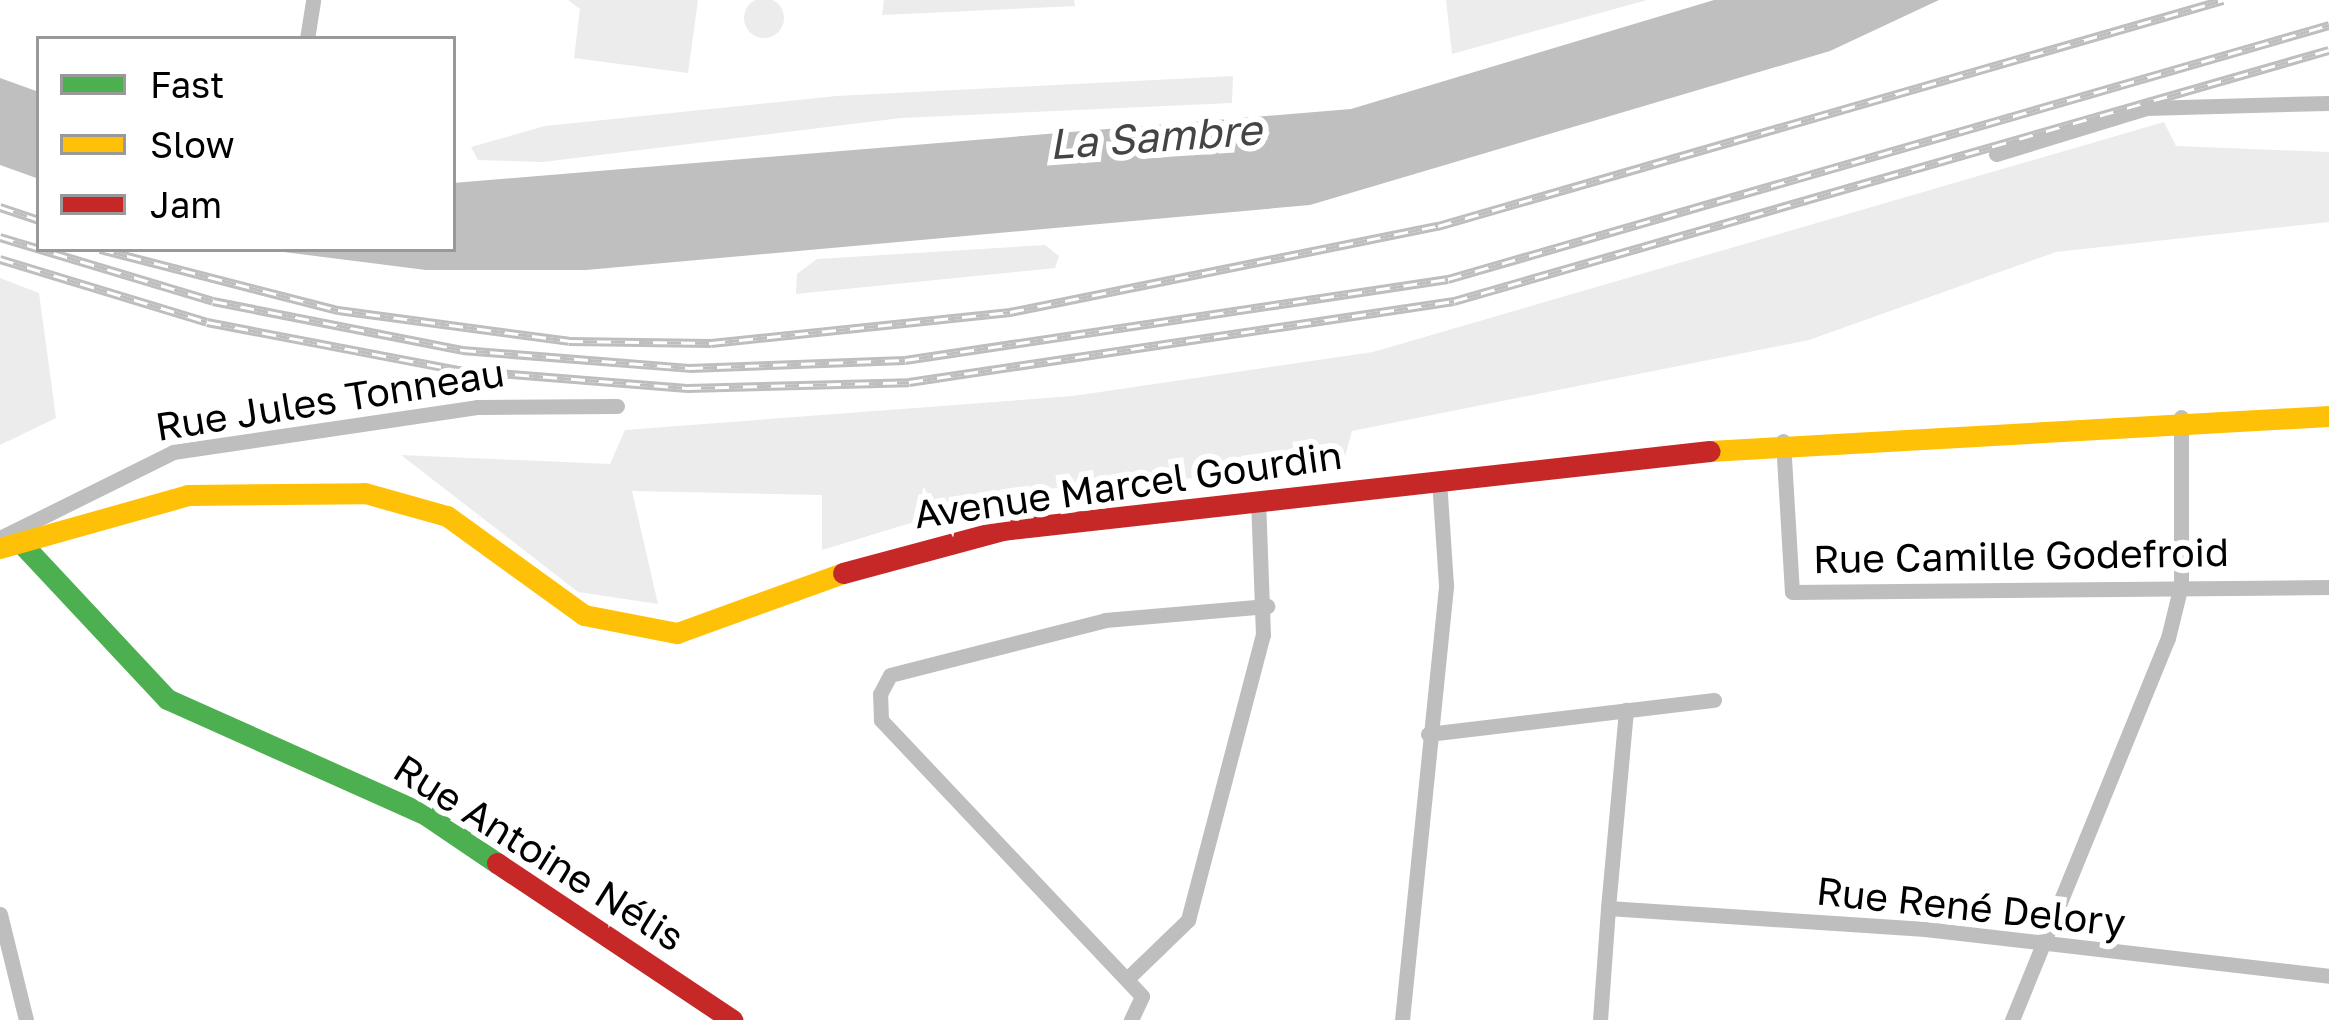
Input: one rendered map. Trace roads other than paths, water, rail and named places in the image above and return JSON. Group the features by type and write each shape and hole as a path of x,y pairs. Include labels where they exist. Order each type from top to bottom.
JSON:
{"street":[{"path":"307,36 313,0"},
{"path":"1996,154 2146,108 2329,103"},
{"name":"Rue Jules Tonneau","path":"0,538 173,452 477,407 617,406"},
{"name":"Avenue Marcel Gourdin","path":"0,548 188,495 378,495 474,532 584,615 677,633 953,539 1783,441 2181,417 2329,416"},
{"path":"2012,1020 2147,704 2181,586 2181,417"},
{"name":"Rue Camille Godefroid","path":"1783,441 1792,592 2329,586"},
{"path":"1402,1020 1446,585 1438,480"},
{"path":"1127,979 1188,920 1267,606 1258,501"},
{"name":"Rue Antoine Nélis","path":"23,545 167,699 426,815 732,1020"},
{"path":"1131,1020 1142,996 881,719 880,694 890,675 1106,620 1267,606"},
{"path":"1428,734 1714,700"},
{"path":"1600,1020 1626,710"},
{"name":"Rue René Delory","path":"1608,908 2329,976"},
{"path":"0,914 26,1020"}],"water":[{"name":"La Sambre","path":"1714,0 1939,0 1830,51 1310,205 586,270 426,270 284,252 456,252 456,183 1351,109"},
{"path":"0,78 36,91 36,178 0,165"}],"railway":[{"path":"112,252 338,310 569,341 711,343 1010,312 1438,226 2223,0"},
{"path":"50,252 213,301 462,350 689,368 905,360 1448,279 2329,25"},
{"path":"0,259 207,322 459,370 687,388 909,382 1454,301 2329,50"},
{"path":"0,207 36,219"},
{"path":"0,237 36,248"}]}
